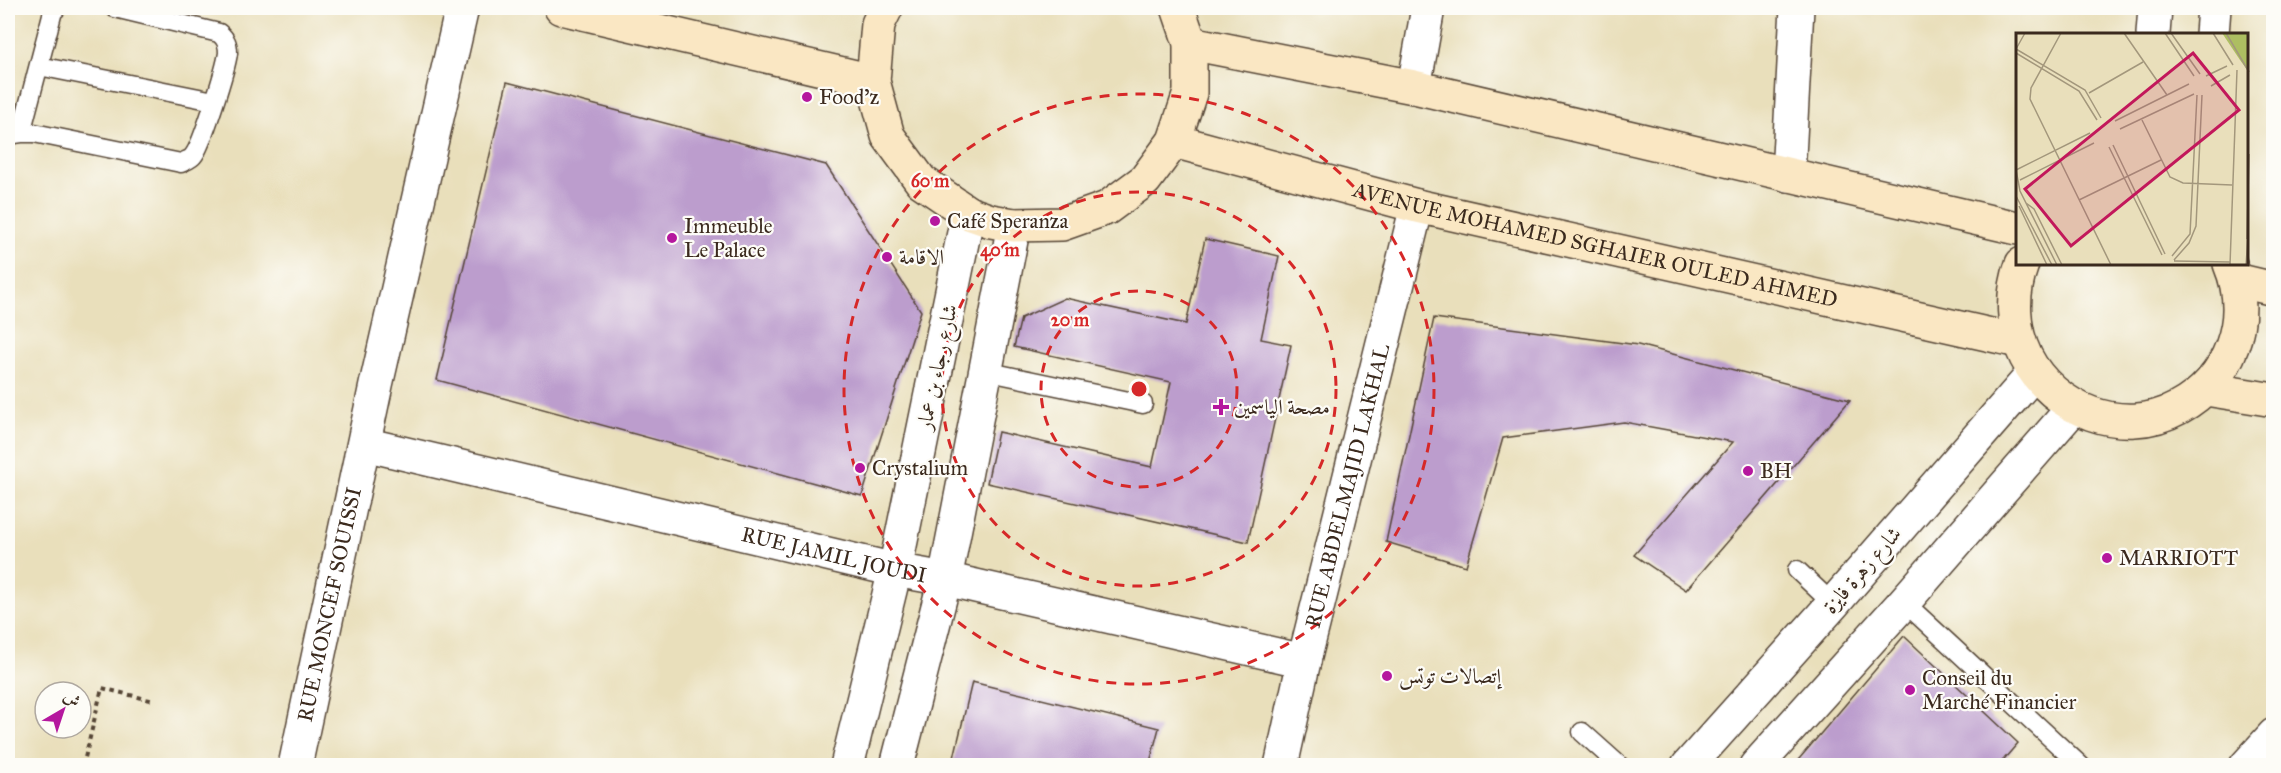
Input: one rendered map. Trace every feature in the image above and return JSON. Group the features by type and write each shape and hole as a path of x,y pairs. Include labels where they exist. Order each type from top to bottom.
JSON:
{"street":[{"name":"RUE MONCEF SOUISSI","path":"295,765 462,8"},
{"path":"561,8 873,81"},
{"path":"886,8 878,24 873,81 888,136 921,182 968,213 1014,225 1062,224 1107,208 1145,180 1174,141 1190,93 1190,43 1178,8"},
{"path":"1414,87 1428,8"},
{"path":"1788,176 1797,8"},
{"path":"2153,33 2155,8"},
{"path":"2212,33 2214,8"},
{"path":"1190,43 1414,87 2016,228"},
{"name":"AVENUE MOHAMED SGHAIER OULED AHMED","path":"1174,141 1417,206 2018,341"},
{"name":"RUE ABDELMAJID LAKHAL","path":"1281,765 1304,662 1417,206"},
{"name":"شارع رجاء بن عمار","path":"847,765 895,570 968,213"},
{"path":"897,765 945,579 1014,225"},
{"path":"2022,266 2013,304 2018,341 2034,373 2052,393 2074,408 2107,419 2143,420 2177,409 2205,389 2224,366 2236,338 2240,309 2233,272"},
{"path":"2233,272 2274,289"},
{"name":"شارع زهرة فايزة","path":"1688,765 1833,604 2034,373"},
{"path":"2205,389 2274,400"},
{"path":"1756,765 1904,602 2074,408"},
{"name":"RUE JAMIL JOUDI","path":"364,444 895,570 945,579 1304,662"},
{"path":"2247,765 2274,735"}],"lane":[{"path":"57,8 54,11 39,66 14,134 181,163 193,157 203,138 228,54 227,41 219,33 115,8"},
{"path":"39,66 214,101"},
{"path":"985,370 1143,404"},
{"path":"1797,570 1833,604"},
{"path":"1904,602 2081,765"},
{"path":"1582,732 1620,765"}],"path":[{"path":"83,765 102,688 154,701"}],"building":[{"name":"Immeuble Le Palace","path":"507,82 826,165 921,311 862,496 437,380"},
{"name":"مصحة الياسمين","path":"1205,239 1279,256 1261,339 1291,345 1248,542 987,483 998,432 1152,467 1171,382 1014,347 1021,318 1065,298 1186,324"},
{"path":"1434,318 1638,345 1850,400 1686,590 1634,555 1733,442 1624,422 1503,438 1466,566 1386,542"},
{"name":"Conseil du Marché Financier","path":"1904,636 2018,743 1998,766 1793,766"},
{"path":"972,682 1159,728 1149,766 952,766"}],"place":[{"name":"Food'z","path":"807,97"},
{"name":"Café Speranza","path":"935,221"},
{"name":"Immeuble Le Palace","path":"672,238"},
{"name":"الاقامة","path":"887,257"},
{"name":"مصحة الياسمين","path":"1221,407"},
{"name":"Crystalium","path":"860,468"},
{"name":"BH","path":"1748,471"},
{"name":"MARRIOTT","path":"2107,558"},
{"name":"إتصالات توتس","path":"1387,676"},
{"name":"Conseil du Marché Financier","path":"1910,690"}]}
